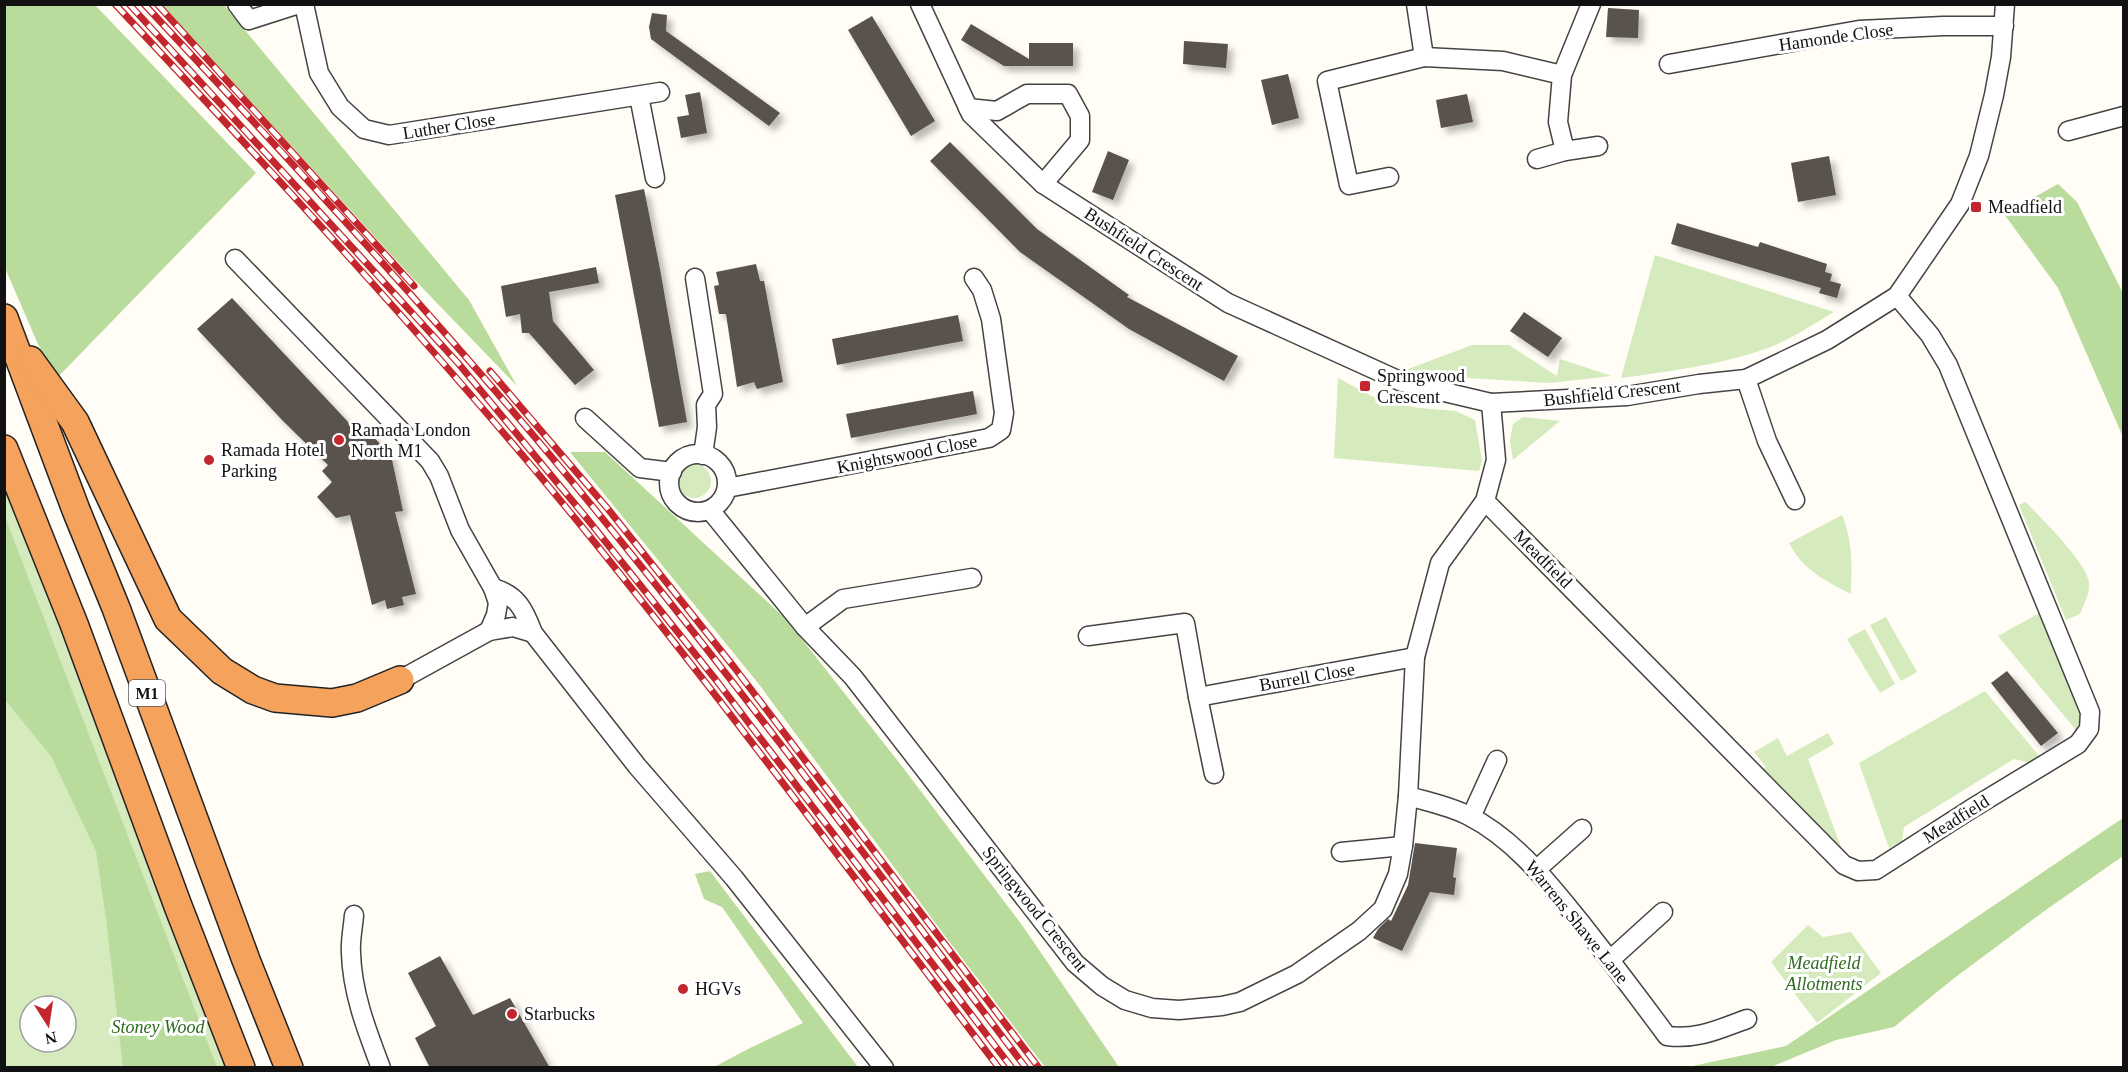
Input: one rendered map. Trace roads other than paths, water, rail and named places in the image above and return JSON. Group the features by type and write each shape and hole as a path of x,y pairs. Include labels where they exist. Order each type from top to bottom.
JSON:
{"highway":[{"name":"M1","path":"8,325 75,422 168,619 222,671 253,690 275,698 322,703 357,698 400,680"},
{"name":"M1","path":"8,325 76,510 116,608 220,891 289,1068"},
{"name":"M1","path":"4,449 74,624 178,906 241,1068"},
{"name":"M1","path":"220,891 305,1068"},
{"name":"M1","path":"178,906 229,1068"}],"street":[{"path":"237,4 249,20 299,4"},
{"name":"Luther Close","path":"304,4 319,73 340,107 364,129 389,135 660,92"},
{"name":"Bushfield Crescent","path":"920,4 971,114 1043,184 1228,303 1402,382 1491,403 1627,396 1746,379 1827,340 1897,296 1960,204 1972,175 1994,95 2005,4"},
{"path":"1416,4 1424,57"},
{"path":"1565,151 1558,122 1562,75 1591,4"},
{"name":"Hamonde Close","path":"1669,64 1859,30 2004,26"},
{"path":"1389,177 1349,185 1327,81 1424,57 1503,61 1562,75"},
{"path":"968,108 997,111 1028,94 1068,94 1080,116 1080,140 1043,184"},
{"path":"639,96 655,178"},
{"path":"2068,131 2124,116"},
{"path":"1537,159 1565,151 1598,146"},
{"path":"235,260 430,461 440,476 460,530 493,588 498,603 489,631"},
{"path":"695,278 713,394 706,405 707,427 703,455"},
{"name":"Knightswood Close","path":"727,488 989,438 1001,430 1005,413 991,319 982,290 974,278"},
{"name":"Meadfield","path":"1485,501 1844,866 1858,872 1876,870 2078,744 2089,729 2090,712 1948,365 1930,335 1897,296"},
{"path":"1746,379 1767,441 1795,500"},
{"name":"Springwood Crescent","path":"710,510 805,627 853,677 1075,963 1102,986 1125,1000 1152,1008 1207,1009 1240,1002 1298,974 1359,931 1383,909 1398,874 1403,846 1408,796 1415,657 1440,563 1485,501 1496,460 1491,403"},
{"path":"585,418 640,468 672,472"},
{"path":"703,455 719,463 724,471 727,488 724,497 710,510 691,511 682,507 675,500 670,491 669,482 677,464 685,458 703,455"},
{"path":"805,627 843,599 972,578"},
{"path":"493,588 509,593 527,615 533,633 637,766 734,878 884,1068"},
{"path":"1088,636 1185,623 1214,774"},
{"path":"400,680 489,631 513,627 533,633"},
{"name":"Burrell Close","path":"1198,697 1415,657"},
{"path":"1471,817 1497,760"},
{"name":"Warrens Shawe Lane","path":"1408,796 1443,805 1471,817 1507,842 1537,869 1667,1036 1690,1038 1747,1019"},
{"path":"1537,869 1582,829"},
{"path":"1341,852 1403,846"},
{"path":"1610,960 1663,912"},
{"path":"354,915 351,952 354,982 367,1031 381,1068"}],"railway":[{"path":"115,4 354,262 583,528 689,661 999,1068"},
{"path":"129,4 458,363 589,521 716,680 1012,1068"},
{"path":"144,4 377,257 491,386 602,518 763,722 1026,1068"},
{"path":"157,4 414,286"},
{"path":"490,371 608,509 734,667 1039,1068"}],"place":[{"name":"Meadfield","path":"1976,207"},
{"name":"Springwood Crescent","path":"1365,386"},
{"name":"Ramada London North M1","path":"339,440"},
{"name":"Ramada Hotel Parking","path":"209,460"},
{"name":"HGVs","path":"683,989"},
{"name":"Starbucks","path":"512,1014"}],"park label":[{"name":"Meadfield Allotments","path":"1824,973"},
{"name":"Stoney Wood","path":"158,1027"}]}
